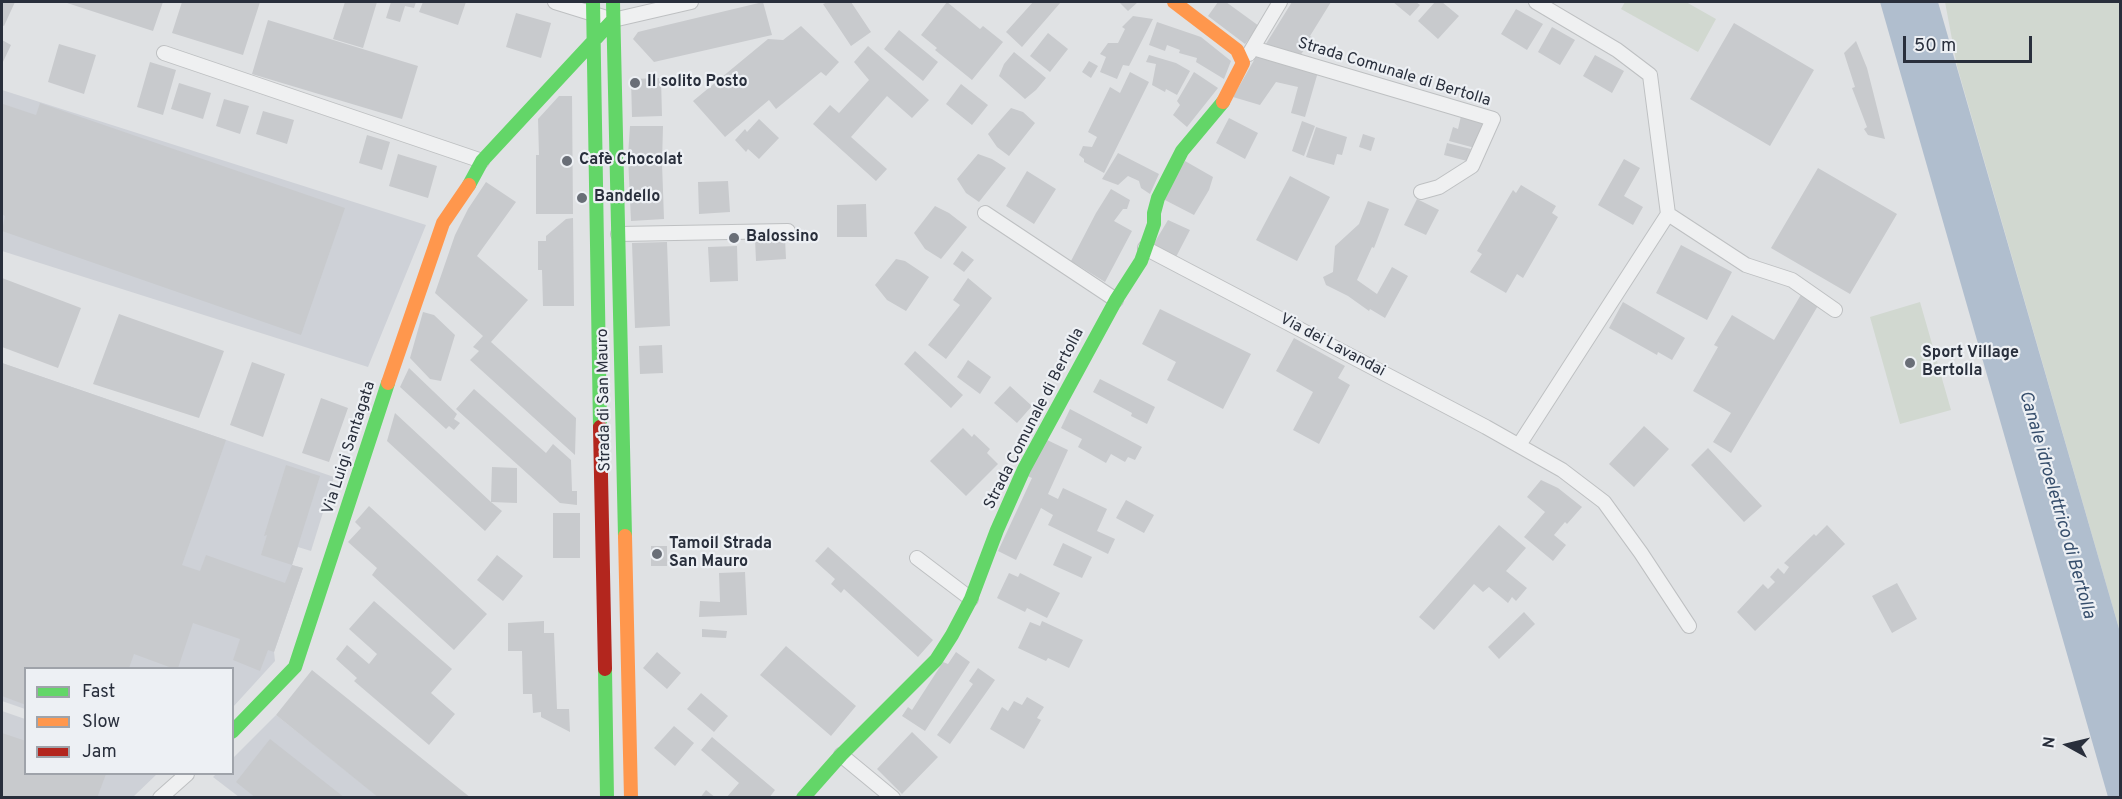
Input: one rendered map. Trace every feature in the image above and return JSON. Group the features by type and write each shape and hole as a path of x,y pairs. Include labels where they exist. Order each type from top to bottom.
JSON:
{"street":[{"path":"555,2 593,7 613,20 691,2"},
{"name":"Strada di San Mauro","path":"613,2 631,798"},
{"path":"1174,2 1237,50 1243,63"},
{"name":"Strada Comunale di Bertolla","path":"803,798 841,755 936,660 952,635 971,599 997,530 1024,469 1116,300 1142,261 1154,224 1158,198 1182,152 1225,99 1243,63 1280,2"},
{"path":"1519,446 1668,214 1650,75 1617,50 1536,2"},
{"name":"Strada di San Mauro","path":"593,7 607,798"},
{"name":"Via Luigi Santagata","path":"234,730 295,667 432,248 443,223 464,193 482,161 613,20"},
{"name":"Strada Comunale di Bertolla","path":"1253,48 1493,119 1472,166 1438,187 1421,192"},
{"path":"164,52 482,161"},
{"path":"985,213 1116,300"},
{"path":"1668,214 1746,265 1792,280 1835,310"},
{"path":"618,234 788,231"},
{"name":"Via dei Lavandai","path":"1145,248 1562,470 1604,502 1689,626"},
{"path":"916,558 971,599"},
{"path":"841,755 892,798"},
{"path":"160,798 186,775"}],"shaded area":[{"path":"1625,2 1686,2 1716,19 1698,52 1621,9"},
{"path":"1945,2 2120,2 2120,632 1957,66"},
{"path":"2,90 426,225 368,367 2,251"},
{"name":"Sport Village Bertolla","path":"1920,302 1951,410 1900,424 1870,317"},
{"path":"2,363 334,477 311,551 298,547 292,565 303,568 274,652 275,661 234,706 234,667 24,667 24,709 2,701"},
{"path":"2,711 24,719 24,775 156,775 133,797 2,797"},
{"path":"276,715 379,797 239,797 213,777 215,775 234,775 234,757"}],"water":[{"name":"Canale idroelettrico di Bertolla","path":"1880,2 1938,2 2120,632 2120,797 2108,797"}],"building":[{"path":"2,2 15,2 4,26 2,25"},
{"path":"64,2 163,2 153,31"},
{"path":"182,2 260,2 243,55 172,33"},
{"path":"345,2 377,2 363,48 333,39"},
{"path":"391,2 416,2 414,8 405,6 400,22 386,18"},
{"path":"423,2 466,2 458,25 419,12"},
{"path":"763,2 772,35 654,62 633,39 638,32"},
{"path":"851,2 871,32 851,46 823,4"},
{"path":"947,2 980,29 983,26 1003,42 972,80 935,50 937,48 921,35"},
{"path":"1033,2 1061,2 1022,47 1006,32"},
{"path":"1119,2 1138,2 1128,11"},
{"path":"1218,2 1226,2 1259,26 1245,44 1208,16"},
{"path":"1292,2 1331,2 1310,36 1313,38 1299,57 1264,47"},
{"path":"1393,2 1416,2 1420,5 1410,16"},
{"path":"1435,2 1442,2 1459,16 1438,39 1418,21"},
{"path":"1516,9 1543,24 1527,50 1501,34"},
{"path":"516,13 551,23 541,58 506,47"},
{"path":"1133,16 1153,19 1129,66 1123,65 1117,79 1100,72 1106,57 1100,54 1108,43 1118,43 1125,29 1122,27"},
{"path":"268,20 418,66 402,119 252,74"},
{"path":"1157,22 1201,37 1231,61 1224,79 1196,62 1197,58 1179,53 1180,50 1167,45 1165,51 1149,45"},
{"path":"1734,23 1814,70 1770,146 1690,99"},
{"path":"801,26 839,62 826,76 821,72 776,109 769,100 725,137 693,101 768,39 783,40"},
{"path":"1552,27 1575,40 1560,65 1538,52"},
{"path":"899,30 938,62 923,81 884,49"},
{"path":"1048,33 1068,49 1050,72 1030,56"},
{"path":"2,40 11,45 2,64"},
{"path":"1856,41 1867,68 1885,139 1868,135 1864,129 1867,127 1852,88 1855,87 1844,53"},
{"path":"59,44 96,55 84,94 48,82"},
{"path":"868,46 929,100 912,118 887,96 851,137 887,169 876,181 813,124 830,105 839,113 869,80 854,62"},
{"path":"1014,52 1046,78 1025,99 999,76 1004,64"},
{"path":"1149,55 1176,63 1190,71 1177,95 1152,85 1156,64 1146,62"},
{"path":"1257,55 1318,72 1305,117 1291,113 1298,87 1276,82 1260,105 1233,97"},
{"path":"1595,55 1624,71 1612,93 1583,76"},
{"path":"1089,61 1098,66 1091,78 1082,72"},
{"path":"150,62 176,70 163,115 137,107"},
{"path":"1130,72 1149,82 1104,173 1084,162 1079,155 1083,146 1092,147 1097,137 1088,132 1110,87 1120,93"},
{"path":"1194,72 1218,88 1187,127 1173,115 1180,105 1177,101"},
{"path":"661,78 662,116 632,117 631,79"},
{"path":"179,83 211,93 203,119 171,109"},
{"path":"961,84 988,105 972,125 946,104"},
{"path":"559,96 572,96 573,214 536,214 538,119"},
{"path":"224,99 249,106 240,134 216,126"},
{"path":"40,103 345,208 301,335 2,231 5,216 2,214 2,107 3,104 36,115"},
{"path":"1011,108 1023,112 1035,123 1009,156 997,147 988,134"},
{"path":"263,111 294,120 287,144 256,134"},
{"path":"1461,116 1483,122 1475,148 1449,141 1453,127 1458,129"},
{"path":"1229,118 1258,133 1245,159 1216,143"},
{"path":"759,119 779,138 759,159 748,149 746,152 735,140 745,129 747,132"},
{"path":"1302,121 1315,126 1304,156 1292,151"},
{"path":"630,126 663,126 664,219 631,221 628,156"},
{"path":"1316,127 1347,137 1342,155 1337,154 1334,165 1306,157"},
{"path":"1363,134 1375,138 1371,151 1359,147"},
{"path":"367,135 390,142 382,170 359,163"},
{"path":"1447,143 1471,149 1467,161 1444,155"},
{"path":"1118,153 1159,174 1150,194 1141,188 1139,181 1128,176 1118,185 1102,179"},
{"path":"398,154 437,166 428,198 389,186"},
{"path":"978,154 1006,168 979,202 966,193 957,179"},
{"path":"1624,159 1640,168 1624,196 1643,207 1633,225 1598,205"},
{"path":"1185,161 1213,177 1209,190 1194,215 1161,198"},
{"path":"1818,168 1897,214 1850,294 1771,248"},
{"path":"1027,171 1056,189 1034,224 1006,206"},
{"path":"1290,176 1330,197 1297,261 1256,240"},
{"path":"728,181 730,212 699,214 698,182"},
{"path":"486,182 516,202 477,256 528,300 491,342 576,418 575,455 470,360 479,351 473,347 483,336 435,293 455,235 468,209"},
{"path":"1521,185 1556,206 1552,213 1558,217 1523,278 1517,274 1506,293 1470,272 1482,254 1477,251 1513,190 1516,193"},
{"path":"1111,189 1130,200 1127,209 1123,209 1114,221 1132,231 1105,282 1071,261"},
{"path":"1417,199 1439,210 1426,235 1404,225"},
{"path":"1368,201 1389,209 1374,248 1372,247 1357,280 1377,294 1392,267 1408,276 1385,318 1326,285 1323,277 1333,272 1335,246 1359,224"},
{"path":"866,204 867,237 837,237 837,205"},
{"path":"935,206 949,213 967,227 941,259 925,249 914,233"},
{"path":"573,218 574,306 543,306 542,270 538,270 538,241 546,241 546,236 566,219"},
{"path":"1168,220 1190,230 1176,257 1153,245"},
{"path":"785,238 786,259 756,261 755,239"},
{"path":"667,242 670,326 635,328 632,243"},
{"path":"1681,245 1732,272 1707,320 1656,293"},
{"path":"737,246 738,281 710,282 708,247"},
{"path":"962,251 974,260 964,272 953,264"},
{"path":"896,259 905,261 929,277 906,311 887,300 875,285"},
{"path":"2,278 81,308 58,368 2,347"},
{"path":"968,278 992,298 946,359 928,345 960,305 953,300"},
{"path":"1802,293 1819,304 1731,453 1713,442 1731,413 1693,391 1718,347 1714,345 1732,315 1774,340"},
{"path":"1623,302 1685,338 1672,360 1658,352 1657,355 1609,328"},
{"path":"1160,309 1251,354 1223,409 1167,380 1176,362 1142,344"},
{"path":"423,312 434,315 455,335 441,381 430,379 410,358"},
{"path":"119,314 224,351 199,418 93,384"},
{"path":"1294,338 1345,366 1338,378 1350,385 1319,444 1293,430 1313,392 1276,371"},
{"path":"662,345 663,373 640,374 639,346"},
{"path":"915,351 963,395 951,408 904,364"},
{"path":"968,360 991,377 980,394 957,377"},
{"path":"252,362 285,374 263,437 230,425"},
{"path":"2,363 226,440 182,565 200,571 206,555 285,583 292,565 303,568 274,652 268,650 260,671 233,660 240,639 193,623 178,667 169,667 134,654 129,667 24,667 24,704 2,696"},
{"path":"409,368 457,414 454,419 460,423 454,430 449,426 446,429 400,387"},
{"path":"1100,379 1155,407 1147,424 1131,416 1132,413 1093,392"},
{"path":"1010,386 1032,406 1017,423 994,403"},
{"path":"474,389 546,453 553,444 571,460 572,491 577,491 577,505 560,503 456,409"},
{"path":"321,398 348,408 329,462 302,453"},
{"path":"1070,409 1142,447 1135,460 1128,457 1125,462 1111,454 1106,463 1078,447 1082,439 1061,428"},
{"path":"395,413 502,511 485,531 387,441"},
{"path":"1644,426 1669,449 1634,487 1609,464"},
{"path":"963,428 972,437 974,434 990,449 987,453 998,464 966,496 930,461"},
{"path":"1043,438 1068,450 1048,494 1058,499 1063,488 1107,509 1097,531 1115,539 1108,554 1048,525 1053,515 1041,508 1016,560 998,551 1032,478 1025,475"},
{"path":"1708,448 1762,506 1744,522 1691,465"},
{"path":"286,465 320,476 292,565 261,555 267,535 264,536"},
{"path":"492,467 517,468 517,503 491,502"},
{"path":"1541,480 1558,488 1582,507 1554,535 1566,545 1553,561 1524,537 1545,512 1527,497"},
{"path":"1126,500 1154,515 1144,533 1116,518"},
{"path":"369,506 487,614 454,650 372,575 377,568 348,542 361,528 355,522"},
{"path":"553,513 580,513 580,558 553,558"},
{"path":"1499,525 1526,548 1506,571 1527,588 1516,601 1512,597 1508,603 1489,587 1483,592 1474,584 1434,630 1419,617"},
{"path":"1827,525 1845,544 1755,631 1737,612 1763,584 1768,589 1775,582 1770,577 1778,568 1784,574 1789,567 1784,563 1814,534 1816,536"},
{"path":"1063,543 1092,557 1082,578 1053,565"},
{"path":"651,546 667,546 667,566 651,566"},
{"path":"828,547 933,640 918,657 844,589 841,593 831,584 835,579 815,561"},
{"path":"497,555 523,576 503,601 477,580"},
{"path":"745,572 747,615 699,617 700,601 720,602 719,573"},
{"path":"1009,573 1018,577 1020,573 1060,593 1047,618 1027,608 1025,612 997,598"},
{"path":"1897,583 1917,619 1892,633 1872,596"},
{"path":"374,601 452,669 431,693 455,714 429,745 354,681 357,678 336,659 347,645 369,664 377,654 349,629"},
{"path":"1524,612 1535,624 1499,659 1488,647"},
{"path":"544,621 544,633 554,633 557,709 569,709 570,732 541,717 541,712 533,713 532,694 523,694 522,651 508,651 508,623"},
{"path":"1042,621 1083,640 1069,668 1048,658 1046,661 1018,648 1030,622 1040,626"},
{"path":"702,629 727,631 726,638 702,637"},
{"path":"786,646 856,706 831,736 760,675"},
{"path":"657,652 681,673 667,689 643,668"},
{"path":"956,652 970,662 925,731 902,716 908,707 912,710 943,662 948,664"},
{"path":"978,668 995,680 950,744 937,735 973,684 969,681"},
{"path":"312,670 471,798 379,798 276,715"},
{"path":"701,693 728,716 714,732 687,709"},
{"path":"1027,697 1044,707 1037,718 1041,720 1024,749 990,729 1002,707 1008,711 1014,701 1022,705"},
{"path":"674,726 694,743 675,766 654,748"},
{"path":"912,732 938,757 902,794 877,769"},
{"path":"2,733 24,740 24,775 106,775 97,798 2,798"},
{"path":"712,737 775,790 769,798 726,798 739,783 701,750"},
{"path":"270,739 345,798 256,798 236,782"},
{"path":"706,790 716,798 700,798"}],"traffic: fast":[{"path":"593,2 600,427"},
{"path":"613,2 625,536"},
{"path":"469,185 482,161 613,20"},
{"path":"803,798 841,755 936,660 952,635 971,599 997,530 1024,469 1116,300 1141,261 1154,224 1158,198 1182,151 1223,102"},
{"path":"234,730 295,667 388,383"},
{"path":"605,669 607,798"}],"traffic: slow":[{"path":"1174,2 1237,50 1243,63 1223,102"},
{"path":"388,383 443,223 469,185"},
{"path":"625,536 631,798"}],"traffic: jam":[{"path":"600,427 605,669"}],"place":[{"name":"Il solito Posto","path":"635,83"},
{"name":"Cafè Chocolat","path":"567,161"},
{"name":"Bandello","path":"582,198"},
{"name":"Balossino","path":"734,238"},
{"name":"Sport Village Bertolla","path":"1910,363"},
{"name":"Tamoil Strada San Mauro","path":"657,554"}]}
